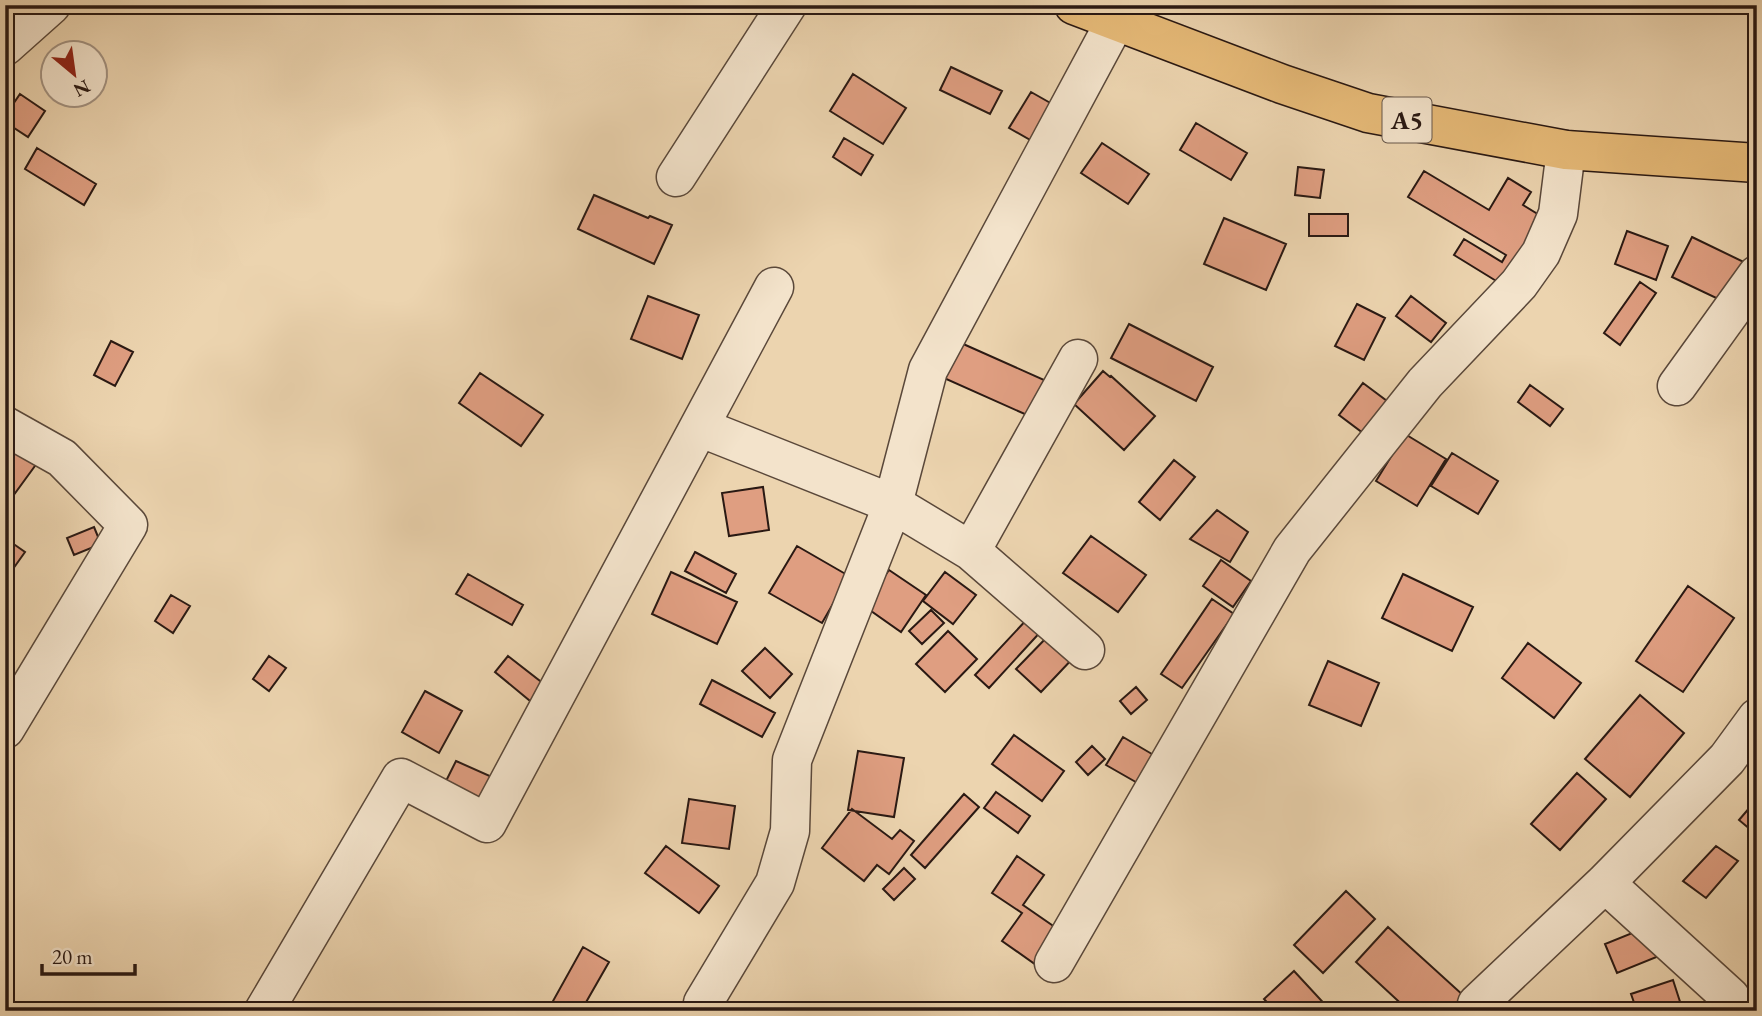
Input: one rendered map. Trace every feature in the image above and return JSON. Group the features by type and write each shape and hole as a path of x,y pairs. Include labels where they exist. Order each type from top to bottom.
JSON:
{"main road":[{"name":"A5","path":"1074,5 1282,84 1368,113 1566,150 1757,163"}],"street":[{"path":"5,46 51,5"},
{"path":"676,177 787,5"},
{"path":"703,1003 775,883 790,831 792,760 894,504 928,370 1115,22"},
{"path":"1054,963 1292,550 1425,383 1519,284 1541,253 1558,214 1566,150"},
{"path":"1677,386 1757,275"},
{"path":"264,1011 401,778 487,823 774,287"},
{"path":"971,551 1078,359"},
{"path":"5,426 62,458 128,525 5,729"},
{"path":"699,428 894,504 971,551 1086,650"},
{"path":"1477,1004 1605,883 1727,759 1757,718"},
{"path":"1605,883 1730,997 1740,1011"}],"building":[{"path":"1468,5 1544,5 1544,9"},
{"path":"951,67 1002,91 990,114 940,90"},
{"path":"853,74 906,108 883,144 830,111"},
{"path":"1031,92 1061,109 1039,145 1009,128"},
{"path":"20,94 45,111 28,137 5,122 5,116"},
{"path":"1196,123 1247,153 1231,180 1180,150"},
{"path":"844,138 873,155 861,175 833,157"},
{"path":"1102,143 1149,174 1128,204 1081,173"},
{"path":"37,148 96,184 84,205 25,169"},
{"path":"1298,167 1324,170 1320,198 1295,195"},
{"path":"1424,171 1489,210 1508,178 1531,192 1523,205 1549,221 1506,287 1454,255 1464,239 1502,262 1506,255 1408,197"},
{"path":"594,195 672,225 654,264 578,229"},
{"path":"1309,214 1348,214 1348,236 1309,236"},
{"path":"1224,218 1286,244 1266,290 1204,264"},
{"path":"1627,231 1668,246 1656,280 1615,264"},
{"path":"1692,237 1752,266 1733,306 1672,277"},
{"path":"1640,282 1656,293 1620,345 1604,333"},
{"path":"648,296 699,315 682,359 631,339"},
{"path":"1411,296 1446,323 1431,342 1396,316"},
{"path":"1357,304 1385,318 1364,360 1335,346"},
{"path":"1129,324 1213,367 1196,401 1111,358"},
{"path":"952,339 1053,384 1036,419 935,374"},
{"path":"111,341 133,352 115,386 94,375"},
{"path":"1103,371 1155,416 1124,450 1074,404"},
{"path":"480,373 543,415 521,446 459,403"},
{"path":"1363,383 1391,404 1367,436 1339,415"},
{"path":"1530,385 1563,409 1550,426 1518,402"},
{"path":"5,434 40,459 5,507"},
{"path":"1405,434 1446,459 1417,506 1376,481"},
{"path":"1452,453 1498,481 1478,514 1431,486"},
{"path":"1174,460 1195,477 1160,520 1139,502"},
{"path":"763,487 769,530 729,536 722,493"},
{"path":"1217,510 1248,532 1230,562 1190,539"},
{"path":"94,527 101,544 74,555 67,538"},
{"path":"1091,536 1146,575 1118,612 1063,573"},
{"path":"5,538 25,552 8,576 5,574"},
{"path":"797,546 849,576 822,623 769,593"},
{"path":"695,552 736,574 726,593 685,571"},
{"path":"1221,560 1251,581 1233,607 1203,586"},
{"path":"889,570 926,595 901,632 864,606"},
{"path":"671,572 737,602 717,644 652,614"},
{"path":"945,572 976,595 953,624 923,601"},
{"path":"468,574 523,605 512,625 456,594"},
{"path":"1403,574 1473,607 1452,651 1382,618"},
{"path":"1688,586 1734,618 1683,692 1636,661"},
{"path":"171,595 190,606 173,633 155,621"},
{"path":"1212,599 1234,614 1182,688 1161,674"},
{"path":"931,610 944,623 922,644 909,631"},
{"path":"1030,616 1044,628 989,688 975,675"},
{"path":"948,631 977,659 945,692 916,664"},
{"path":"1052,632 1076,655 1041,692 1016,669"},
{"path":"1528,643 1581,683 1554,718 1502,678"},
{"path":"765,648 792,674 770,698 742,671"},
{"path":"269,656 286,668 269,691 253,679"},
{"path":"508,656 549,688 535,705 495,672"},
{"path":"1328,661 1379,683 1361,726 1309,705"},
{"path":"712,680 775,713 762,737 700,704"},
{"path":"1136,687 1147,700 1131,714 1120,701"},
{"path":"425,691 462,711 439,753 402,732"},
{"path":"1640,695 1684,733 1630,797 1585,759"},
{"path":"1014,735 1064,771 1042,801 992,764"},
{"path":"1123,737 1157,757 1141,785 1106,765"},
{"path":"1092,746 1105,759 1088,775 1076,762"},
{"path":"858,751 904,758 894,817 848,810"},
{"path":"456,761 501,781 490,804 445,783"},
{"path":"1577,773 1606,799 1560,850 1531,824"},
{"path":"996,792 1030,816 1018,833 984,808"},
{"path":"964,794 979,807 925,868 911,855"},
{"path":"689,799 735,806 729,849 682,843"},
{"path":"1757,799 1757,835 1739,820"},
{"path":"852,809 892,839 900,830 914,841 889,874 877,865 864,881 822,848"},
{"path":"666,846 719,886 699,913 645,873"},
{"path":"1716,846 1738,861 1706,898 1683,881"},
{"path":"1017,856 1044,875 1023,905 1062,932 1039,967 1002,941 1022,913 992,893"},
{"path":"904,868 915,879 894,900 883,889"},
{"path":"1346,891 1375,919 1323,973 1294,945"},
{"path":"1388,927 1464,996 1451,1011 1409,1011 1356,962"},
{"path":"1647,927 1659,956 1617,973 1605,944"},
{"path":"583,947 609,962 581,1011 571,1011 553,1001"},
{"path":"1294,971 1331,1011 1275,1011 1264,999"},
{"path":"1673,980 1683,1011 1637,1011 1631,994"}]}
